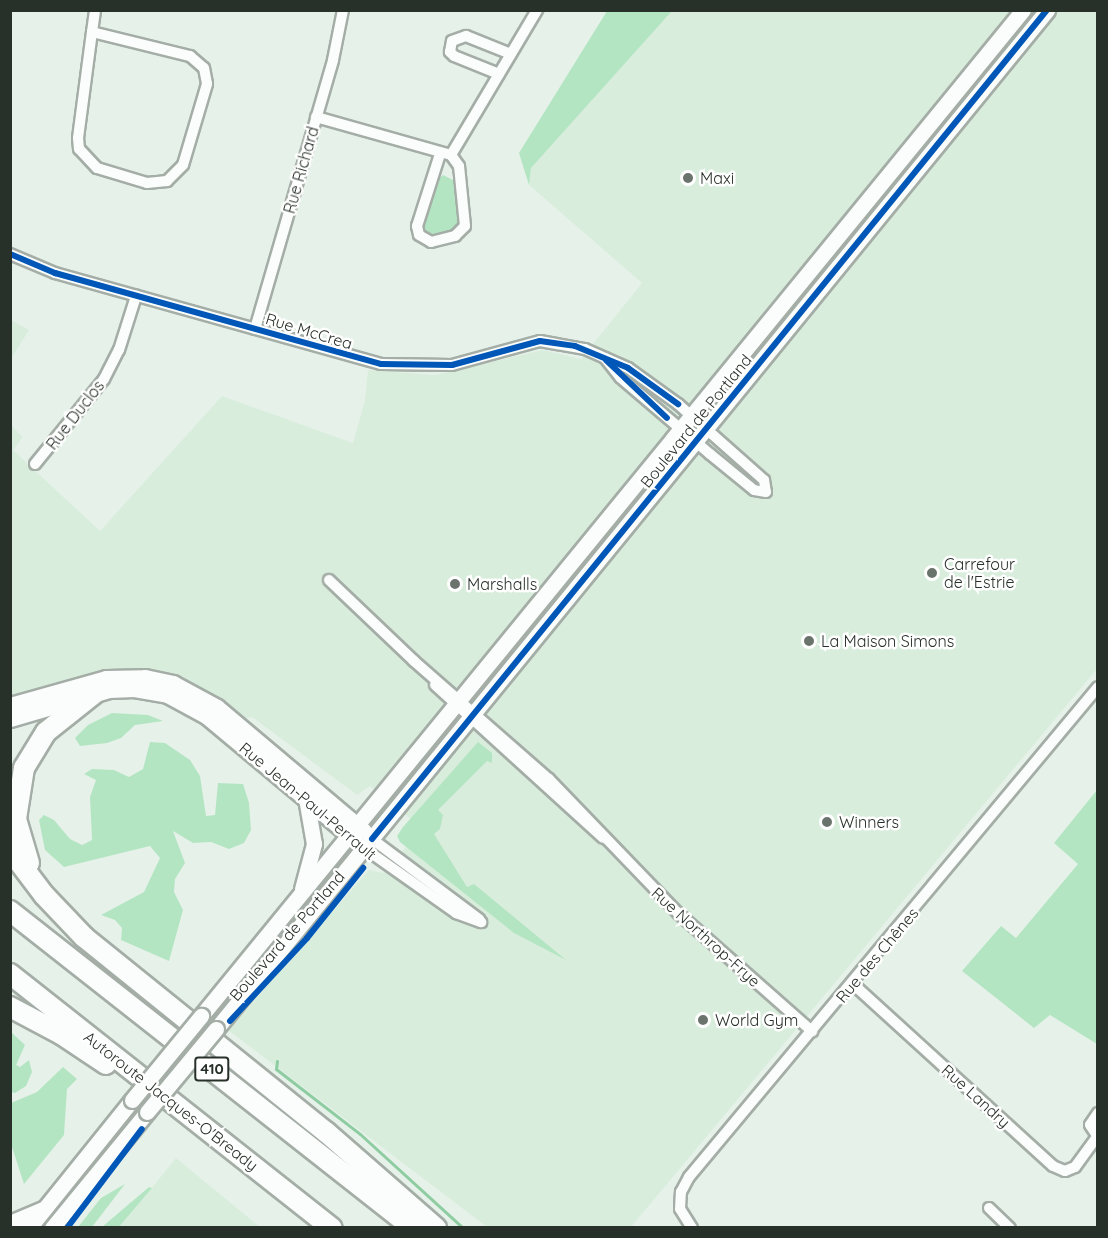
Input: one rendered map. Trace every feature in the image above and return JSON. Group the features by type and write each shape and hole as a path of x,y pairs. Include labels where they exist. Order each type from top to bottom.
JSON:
{"highway":[{"path":"57,909 21,845 16,819 18,790 28,760 46,732 95,693"},
{"path":"10,850 57,909 102,952 313,1122 436,1227"},
{"name":"410","path":"10,911 413,1227"},
{"name":"Autoroute Jacques-O'Bready","path":"10,974 332,1227"},
{"path":"10,1007 65,1036 254,1166"}],"main road":[{"name":"Boulevard de Portland","path":"29,1227 1023,10"},
{"name":"Boulevard de Portland","path":"52,1227 474,716 1047,10"},
{"name":"Rue Jean-Paul-Perrault","path":"10,705 106,678 141,677 173,683 217,707 368,843"},
{"name":"Rue Jean-Paul-Perrault","path":"10,719 95,693 140,689 184,702 306,798 353,830"},
{"path":"301,894 314,844 306,798"},
{"path":"10,1223 46,1208"}],"street":[{"path":"92,32 190,56 204,68 207,84 183,165 167,181 147,183 96,168 79,149 92,32 95,10"},
{"name":"Rue Richard","path":"255,329 316,117 343,10"},
{"path":"316,117 445,155 459,166 465,226 455,236 431,242 419,235 417,226 445,155 500,74 537,10"},
{"path":"500,74 454,56 450,52 452,41 466,36 511,54"},
{"name":"Rue McCrea","path":"10,254 55,273 351,358 398,366 452,365 540,341 575,346 628,368 691,415 764,480 766,492 754,490 696,443"},
{"name":"Rue Duclos","path":"35,464 104,379 119,350 136,296"},
{"path":"604,358 696,443"},
{"name":"Rue Northrop-Frye","path":"329,580 457,701 597,826 603,838 678,913 812,1031"},
{"name":"Rue des Chênes","path":"692,1227 680,1209 681,1191 689,1177 853,984 1098,687"},
{"name":"Rue Jean-Paul-Perrault","path":"368,843 481,922 456,913 368,843"},
{"name":"Rue Landry","path":"853,984 1053,1166 1065,1170 1075,1167 1097,1137 1090,1125 1098,1113"},
{"path":"989,1208 997,1223 1010,1227"}],"shaded area":[{"path":"672,11 1097,11 1097,669 631,1227 487,1227 228,1030 369,870 384,873 406,847 413,821 370,786 357,795 252,717 238,720 140,671 95,672 11,698 10,424 23,437 13,450 100,531 222,396 353,443 365,400 368,370 435,375 543,350 581,359 642,283 529,185 531,168"},
{"path":"11,320 29,330 11,359"},
{"path":"176,1158 260,1227 119,1228"}],"green space":[{"path":"607,11 672,11 531,168 529,185 519,153"},
{"path":"443,175 455,181 459,224 454,230 434,237 426,234 423,225 436,181"},
{"path":"112,713 148,715 163,721 135,725 121,738 107,743 80,746 75,738 88,725"},
{"path":"150,742 165,743 190,760 200,776 206,816 215,815 218,783 243,784 249,803 251,830 244,843 229,849 211,842 193,843 173,831 185,863 175,879 174,892 183,910 169,961 121,940 122,928 115,920 101,915 144,892 160,858 150,846 64,867 45,850 39,820 44,815 54,820 70,839 82,845 92,840 90,797 96,780 84,774 92,769 114,770 129,777 143,769"},
{"path":"478,742 492,753 492,763 487,761 438,810 443,815 440,829 434,834 467,887 474,884 566,960 514,933 400,842 397,836"},
{"path":"1097,790 1097,1044 1050,1015 1034,1028 962,971 1001,926 1016,938 1078,864 1054,843"},
{"path":"11,1032 25,1045 16,1065 20,1067 29,1060 32,1072 26,1086 15,1093 11,1092"},
{"path":"63,1067 77,1079 67,1089 64,1135 24,1184 11,1144 11,1103 37,1092"},
{"path":"125,1184 92,1227 78,1227 101,1198"},
{"path":"149,1187 152,1188 119,1227 102,1227"}],"waterway":[{"path":"277,1061 276,1069 360,1134 463,1228"}],"cycle path":[{"path":"372,839 1047,10"},
{"path":"10,254 55,273 381,364 452,365 540,341 575,346 628,368 678,404"},
{"path":"606,360 667,418"},
{"path":"230,1021 307,938 363,868"},
{"path":"67,1228 142,1129"}],"place":[{"name":"Maxi","path":"688,178"},
{"name":"Carrefour de l'Estrie","path":"932,573"},
{"name":"Marshalls","path":"455,584"},
{"name":"La Maison Simons","path":"809,641"},
{"name":"Winners","path":"827,822"},
{"name":"World Gym","path":"703,1020"}]}
